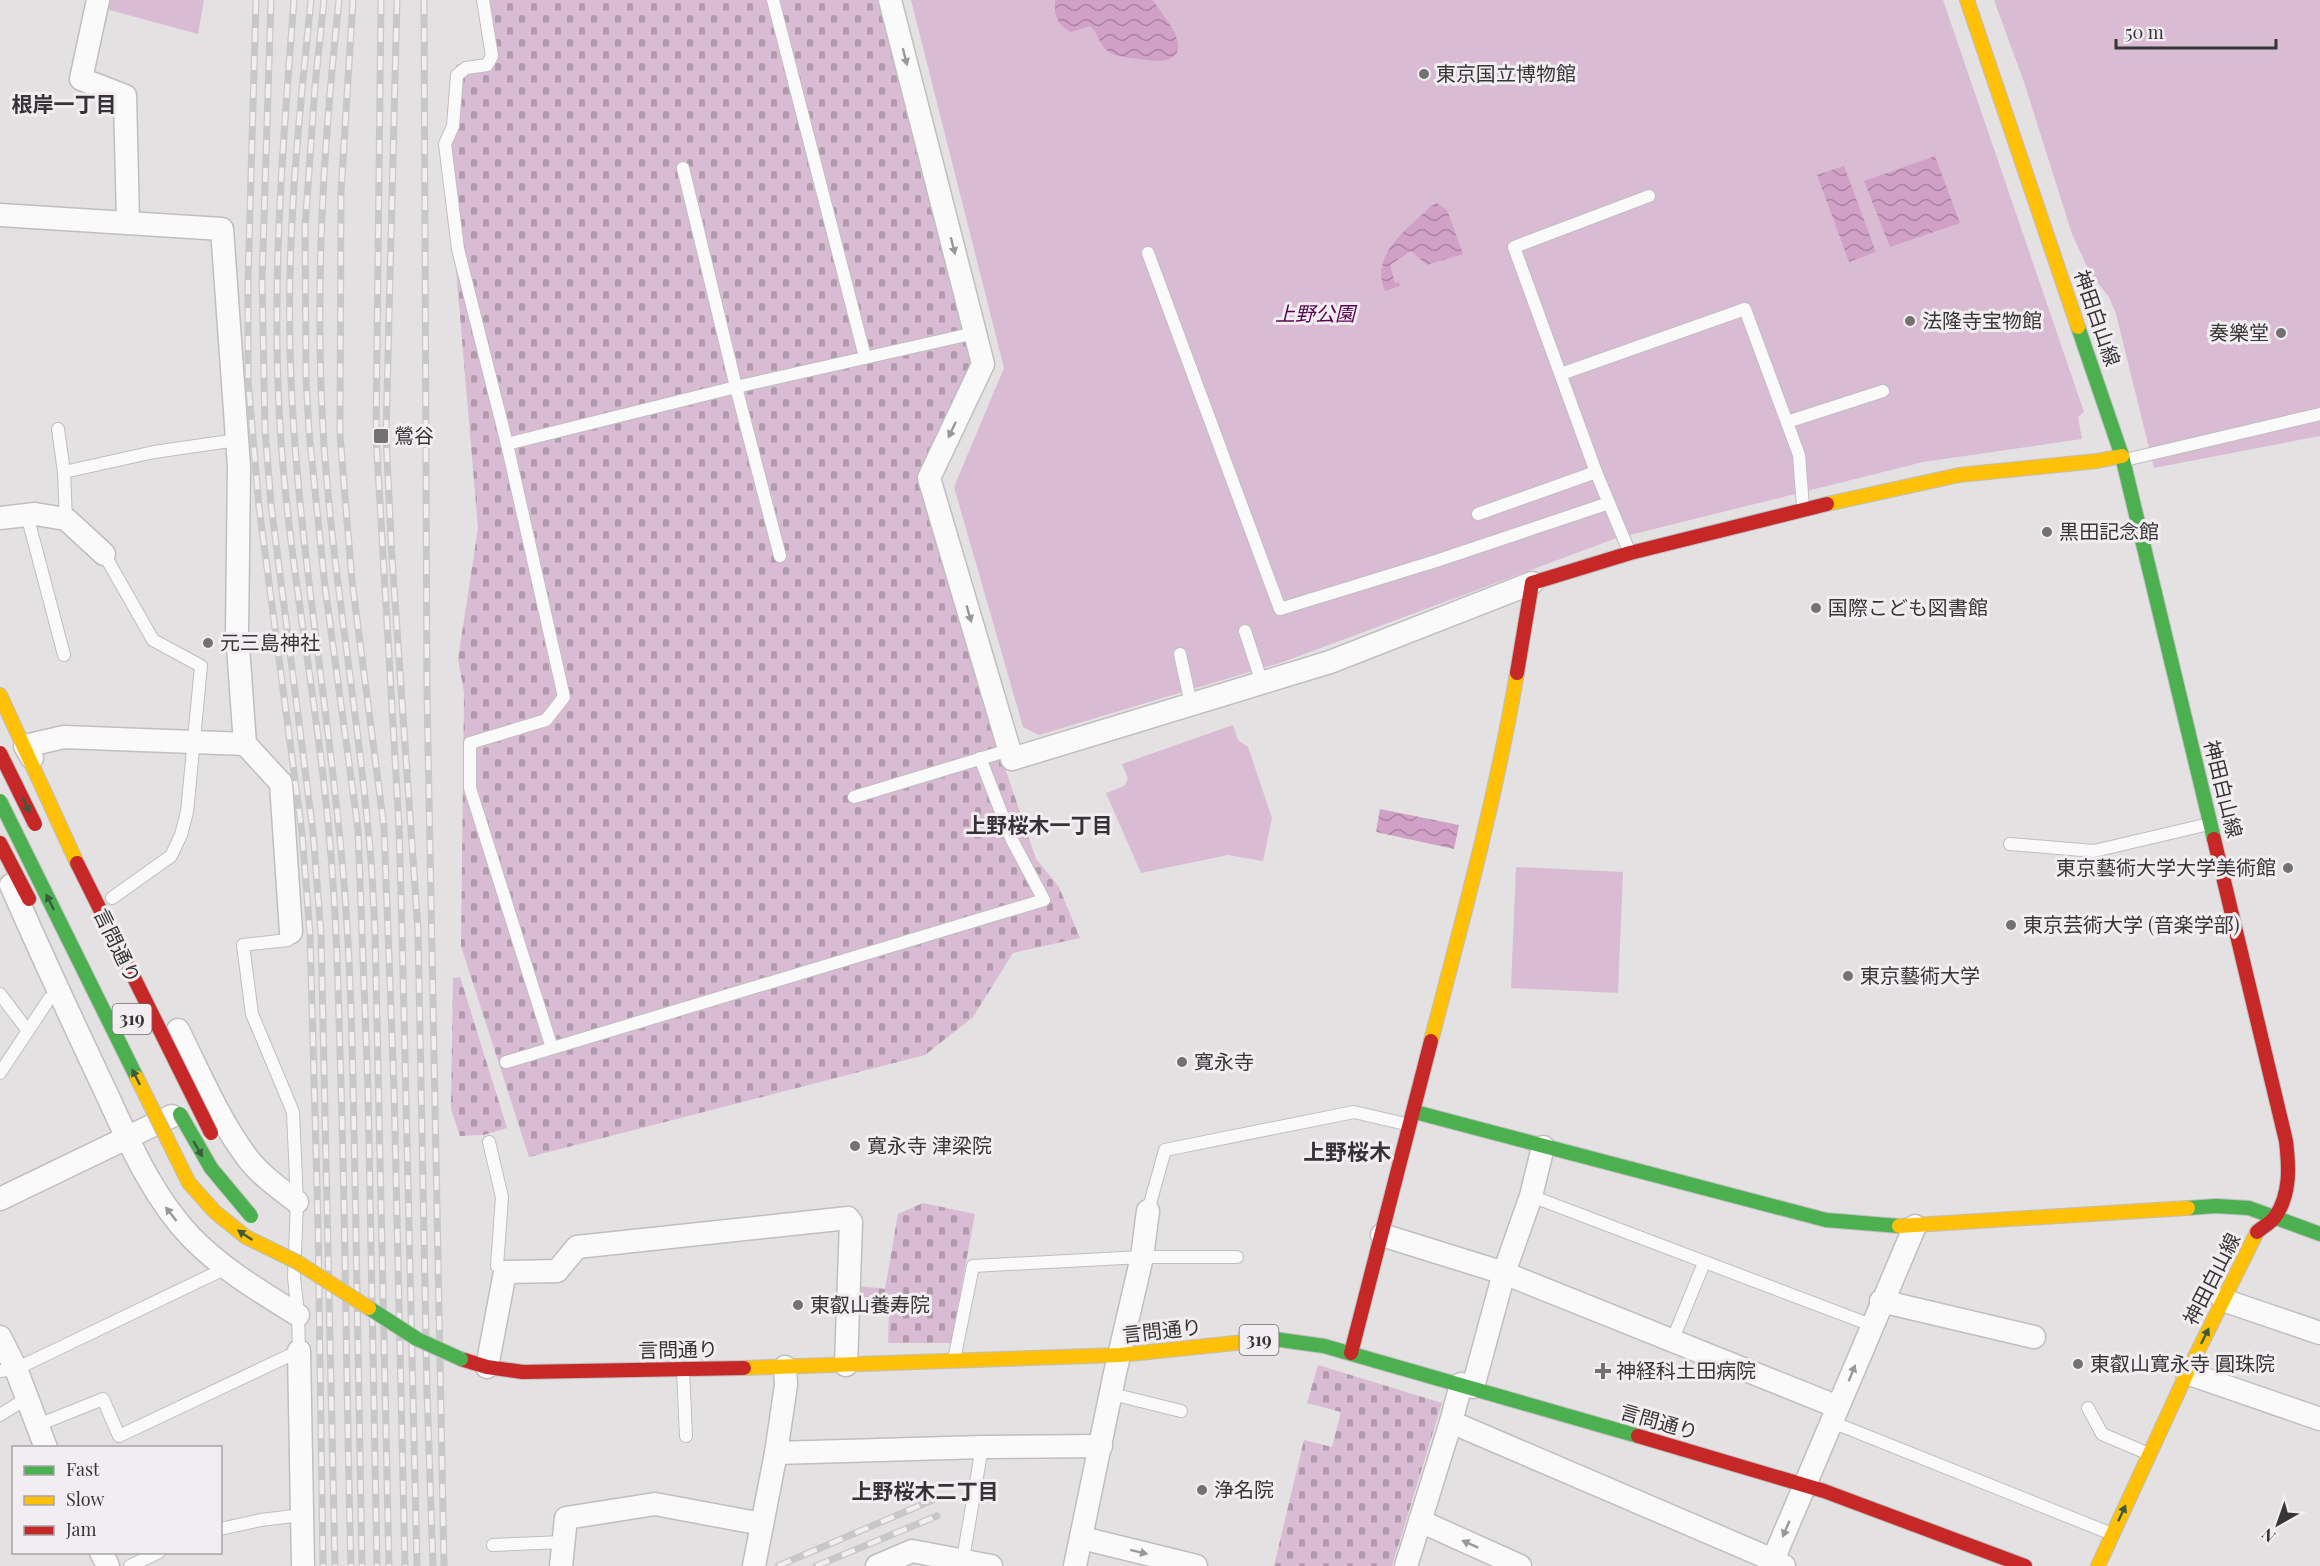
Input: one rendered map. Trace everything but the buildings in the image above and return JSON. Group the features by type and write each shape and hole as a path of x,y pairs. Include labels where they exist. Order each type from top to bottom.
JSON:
{"main road":[{"name":"神田白山線","path":"1967,0 2123,458 2286,1141 2289,1170 2286,1192 2276,1217 2257,1232 2187,1374 2098,1566"},
{"path":"1352,1353 1413,1119 1499,770 1532,583 1630,553 1803,510 1959,475 2123,458"},
{"path":"0,695 77,863 217,1143"},
{"path":"25,746 0,753 42,838"},
{"path":"0,767 25,746"},
{"name":"言問通り","path":"0,801 189,1183 215,1212 246,1237 297,1262 417,1339 461,1359 487,1367 523,1372 785,1367 1120,1355 1274,1340 1324,1346 1805,1486 2025,1566"},
{"path":"0,843 50,938"},
{"name":"言問通り","path":"172,1100 208,1167 230,1195 297,1262"},
{"path":"1413,1119 1544,1147 1826,1220 1871,1225 1915,1226 2216,1206 2248,1208 2320,1234"},
{"path":"262,1263 297,1262 280,1234"}],"street":[{"path":"98,0 81,79 125,96 128,222"},
{"path":"890,0 983,364 929,478 1012,759 1330,662 1532,583"},
{"path":"0,215 222,229 239,467 237,633 245,744 281,783 291,932"},
{"path":"0,518 27,515 66,519 94,542 104,554"},
{"path":"245,744 64,737 25,746 81,836 212,1097 246,1157 297,1202"},
{"path":"0,859 58,992 137,1131 158,1196 192,1238 226,1268 298,1315"},
{"path":"0,1199 137,1131 212,1097"},
{"path":"1406,1566 1451,1422 1467,1386 1531,1196 1544,1147"},
{"path":"1075,1566 1142,1257 1148,1211"},
{"path":"487,1367 505,1272 557,1271 577,1247 848,1218 850,1222 846,1365"},
{"path":"1451,1422 1778,1563 1805,1486 1881,1301 1915,1226"},
{"path":"1382,1235 1504,1273 1672,1341 1835,1414"},
{"path":"2223,1300 2320,1333"},
{"path":"1881,1301 2034,1336"},
{"path":"0,1337 8,1370 27,1398 45,1446"},
{"path":"298,1351 303,1566"},
{"path":"754,1566 776,1453 786,1385 785,1367"},
{"path":"2187,1374 2320,1419"},
{"path":"776,1453 1101,1446"},
{"path":"561,1566 566,1518 655,1504 762,1524"},
{"path":"1420,1521 1520,1566"},
{"path":"1082,1538 1196,1566"},
{"path":"877,1566 912,1551 962,1563 991,1566"}],"lane":[{"path":"483,0 492,56 487,65 466,68 457,75 453,126 445,144 458,249 507,444 564,697 546,720 470,743 470,788 552,1048"},
{"path":"773,0 865,357"},
{"path":"683,168 780,556"},
{"path":"1630,553 1596,472 1514,247 1649,196"},
{"path":"1148,253 1280,609 1610,503"},
{"path":"1561,374 1745,309 1799,455 1803,510"},
{"path":"507,444 736,387 975,333"},
{"path":"1787,422 1883,391"},
{"path":"2123,458 2320,414"},
{"path":"58,429 64,472 66,519"},
{"path":"64,472 154,452 237,440"},
{"path":"1478,514 1596,472"},
{"path":"27,515 64,655"},
{"path":"104,554 153,640 201,666 188,812 181,835 171,856 111,898"},
{"path":"1245,631 1262,683"},
{"path":"1180,654 1191,704"},
{"path":"855,797 1009,750"},
{"path":"506,1062 1044,900 1012,840 980,758"},
{"path":"2010,844 2094,851 2211,824"},
{"path":"38,1425 103,1399 119,1436 298,1351 298,1315 294,1277 297,1202 293,1112 252,1014 243,945 288,940 291,932"},
{"path":"0,1073 49,999 58,992"},
{"path":"0,994 28,1031"},
{"path":"1148,1211 1165,1150 1354,1112 1413,1119"},
{"path":"489,1142 502,1197 497,1266 505,1272"},
{"path":"1531,1196 1871,1325"},
{"path":"954,1362 973,1266 1142,1257 1237,1257"},
{"path":"1672,1341 1704,1263"},
{"path":"8,1370 226,1268"},
{"path":"683,1369 686,1436"},
{"path":"1112,1394 1181,1411"},
{"path":"0,1414 27,1398"},
{"path":"2088,1408 2102,1434 2149,1454"},
{"path":"1835,1414 2112,1534"},
{"path":"962,1563 982,1447"},
{"path":"222,1529 261,1520 302,1515"},
{"path":"493,1545 564,1542"},
{"path":"130,1566 155,1554"}],"green space":[{"path":"104,0 204,0 198,34 102,8"},
{"path":"477,0 882,0 974,364 919,473 1006,771 1036,859 1059,887 1080,938 1013,953 973,1017 925,1055 529,1157 461,946 464,692 458,659 478,528 445,139 456,65 487,58"},
{"name":"上野公園","path":"911,0 1943,0 2084,412 2078,417 2082,439 1923,462 1614,539 1283,662 1039,735 1023,727 954,487 1004,368"},
{"path":"1994,0 2320,0 2320,436 2154,468 2116,314 2109,297 2090,273 2072,234 2024,82"},
{"path":"1233,725 1238,740 1248,747 1272,818 1263,861 1228,855 1141,873 1106,793 1124,786 1128,779 1122,764"},
{"path":"1516,867 1623,872 1618,993 1511,988"},
{"path":"460,977 507,1128 484,1135 460,1136 451,1109 453,978"},
{"path":"923,1203 975,1214 951,1343 888,1343 889,1315 859,1314 860,1286 885,1289 898,1214"},
{"path":"1318,1365 1442,1403 1392,1566 1274,1566 1304,1440 1332,1447 1341,1412 1307,1403"}],"water":[{"path":"1055,0 1153,0 1172,27 1178,45 1174,56 1163,61 1112,54 1103,46 1090,26 1071,32 1062,26 1055,11"},
{"path":"1935,156 1960,223 1890,247 1864,181"},
{"path":"1844,166 1876,252 1849,262 1817,175"},
{"path":"1437,203 1447,210 1463,254 1427,265 1411,251 1390,265 1395,283 1399,282 1400,286 1385,291 1381,278 1386,254 1402,233"},
{"path":"1380,809 1459,825 1454,849 1376,832"}],"railway":[{"path":"256,0 248,281 248,380 259,507 302,833 310,934 318,1224 323,1566"},
{"path":"271,0 262,281 265,430 271,504 313,832 321,934 335,1566"},
{"path":"294,0 280,212 278,372 289,527 324,782 333,888 342,1117 351,1566"},
{"path":"311,0 297,141 291,236 291,378 301,507 345,896 353,1073 362,1566"},
{"path":"324,0 315,86 305,228 306,377 309,432 325,587 358,829 368,1089 377,1566"},
{"path":"339,0 328,111 322,222 321,389 328,493 363,780 375,931 389,1566"},
{"path":"353,0 341,192 340,435 352,581 384,827 394,1089 405,1566"},
{"path":"381,0 376,436 399,826 417,1566"},
{"path":"397,0 386,436 392,558 418,930 427,1391 433,1566"},
{"path":"424,0 427,694 444,1566"},
{"path":"778,1566 935,1499"},
{"path":"816,1566 937,1516"}],"traffic: fast":[{"path":"2078,327 2122,456 2214,839"},
{"path":"0,801 137,1078"},
{"path":"1415,1112 1826,1220 1899,1226"},
{"path":"180,1114 211,1168 251,1216"},
{"path":"2188,1208 2216,1206 2249,1208 2320,1234"},
{"path":"369,1308 417,1339 461,1359"},
{"path":"1254,1341 1274,1339 1324,1346 1638,1436"}],"traffic: slow":[{"path":"1967,0 2078,327"},
{"path":"1827,504 1959,475 2097,461 2122,456"},
{"path":"1431,1041 1489,812 1517,673"},
{"path":"0,695 77,863"},
{"path":"137,1078 189,1183 215,1212 246,1237 297,1262 369,1308"},
{"path":"1899,1226 2188,1208"},
{"path":"2098,1566 2187,1373 2257,1232"},
{"path":"744,1368 1120,1355 1254,1341"}],"traffic: jam":[{"path":"1517,673 1532,583 1630,553 1827,504"},
{"path":"0,753 35,824"},
{"path":"2214,839 2287,1150 2288,1180 2284,1199 2273,1219 2257,1232"},
{"path":"0,843 29,899"},
{"path":"77,863 211,1133"},
{"path":"1351,1353 1431,1041"},
{"path":"461,1359 487,1367 523,1372 744,1368"},
{"path":"1638,1436 1824,1491 2025,1566"}],"place":[{"name":"東京国立博物館","path":"1424,74"},
{"name":"法隆寺宝物館","path":"1910,321"},
{"name":"奏樂堂","path":"2281,333"},
{"name":"鶯谷","path":"381,436"},
{"name":"黒田記念館","path":"2047,532"},
{"name":"国際こども図書館","path":"1816,608"},
{"name":"元三島神社","path":"208,643"},
{"name":"東京藝術大学大学美術館","path":"2288,868"},
{"name":"東京芸術大学 (音楽学部)","path":"2011,925"},
{"name":"東京藝術大学","path":"1848,976"},
{"name":"寛永寺","path":"1182,1062"},
{"name":"寛永寺 津梁院","path":"855,1146"},
{"name":"東叡山養寿院","path":"798,1305"},
{"name":"東叡山寛永寺 圓珠院","path":"2078,1364"},
{"name":"神経科土田病院","path":"1603,1371"},
{"name":"浄名院","path":"1202,1490"}],"district":[{"name":"根岸一丁目","path":"64,105"},
{"name":"上野桜木一丁目","path":"1039,826"},
{"name":"上野桜木","path":"1347,1152"},
{"name":"上野桜木二丁目","path":"925,1492"}]}
